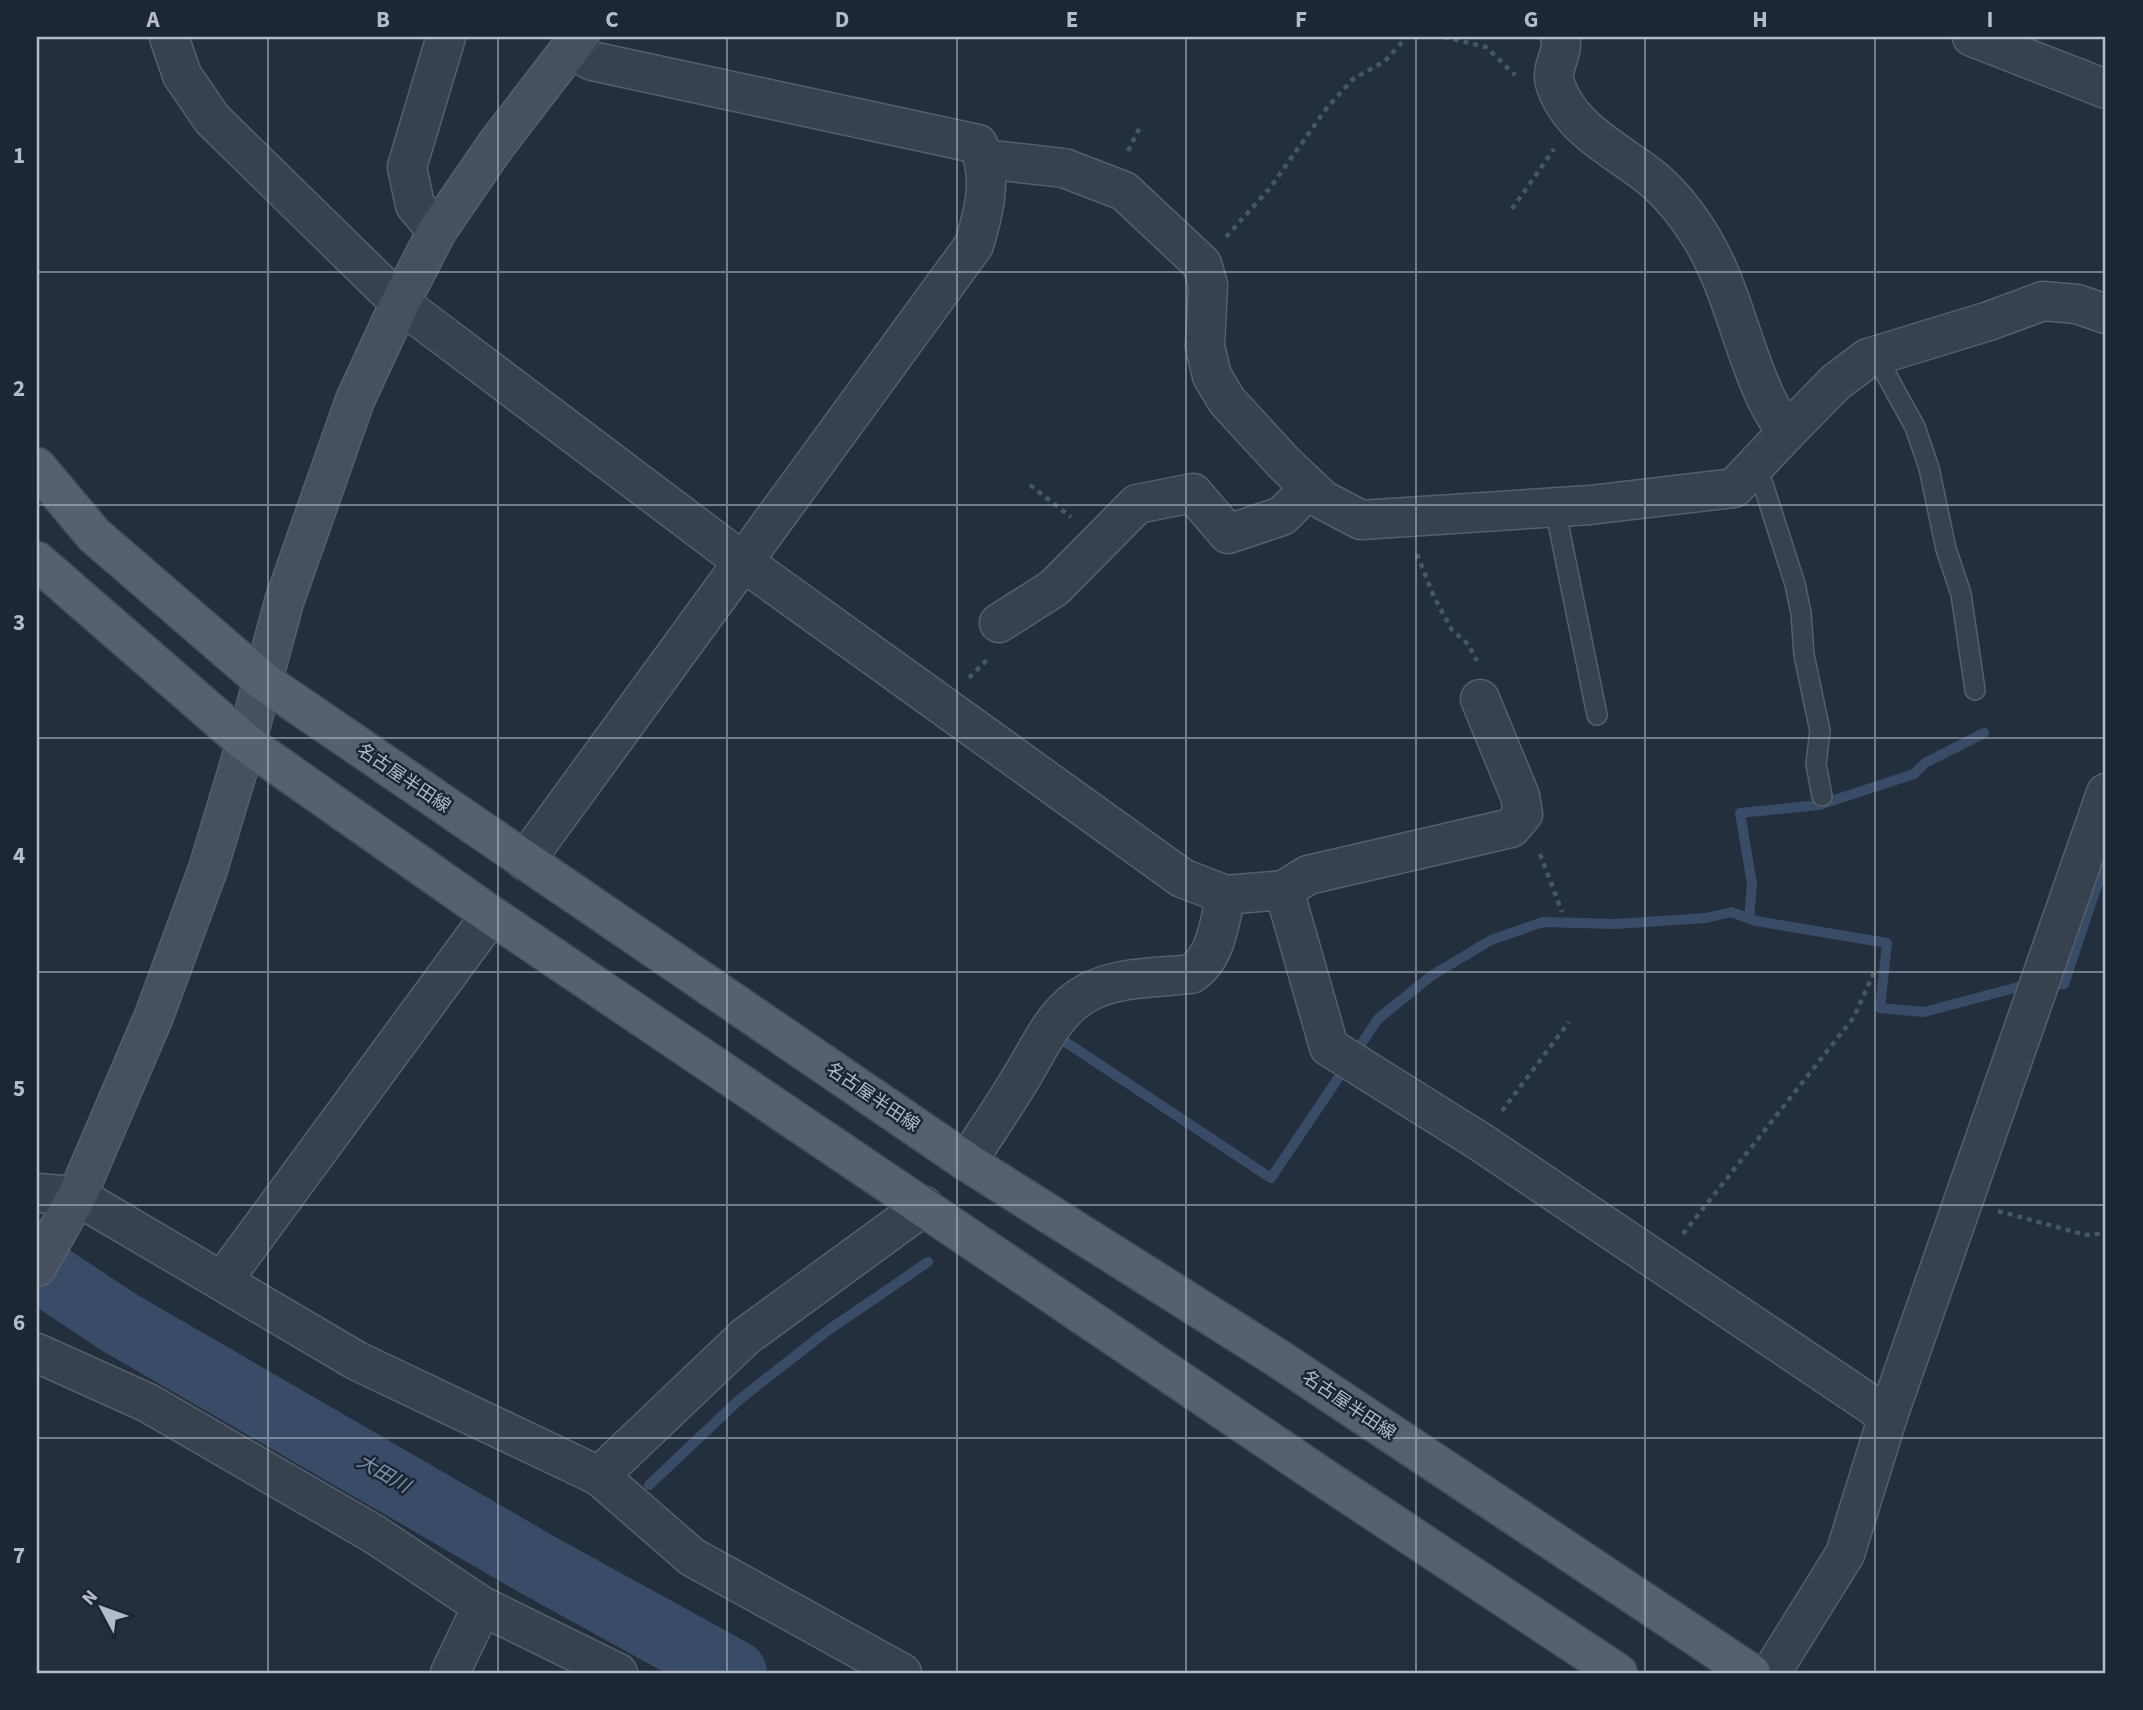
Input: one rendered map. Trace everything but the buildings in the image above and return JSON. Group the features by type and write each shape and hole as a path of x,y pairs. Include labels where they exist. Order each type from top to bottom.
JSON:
{"main road":[{"name":"名古屋半田線","path":"37,467 94,535 263,681 967,1162 1291,1367 1751,1673"},
{"path":"39,568 246,743 491,915 1318,1474 1618,1673"}],"street":[{"path":"169,37 182,75 212,119 400,303 742,561 1182,878 1226,895 1284,890 1308,876 1511,828 1523,814 1520,796 1480,699"},
{"path":"437,231 415,205 407,167 446,37"},
{"path":"1560,37 1562,43 1553,69 1555,83 1570,110 1606,146 1654,180 1679,206 1701,237 1717,266 1764,396 1786,433"},
{"path":"1972,37 2106,89"},
{"path":"37,1267 77,1196 154,1016 208,869 284,602 355,400 437,231 496,145 575,43 592,61 978,144 985,159 985,207 974,245 525,861"},
{"path":"985,159 1064,168 1124,191 1202,264 1208,285 1205,346 1212,376 1227,401 1323,500 1362,520 1555,508 1734,488 1836,382 1868,358 1989,321 2043,301 2077,304 2106,314"},
{"path":"999,623 1054,588 1137,504 1192,493 1228,534 1282,516 1310,488"},
{"path":"1771,1673 1845,1554 1888,1416 2106,793"},
{"path":"1284,890 1329,1047 1479,1141 1888,1416"},
{"path":"967,1162 1019,1082 1051,1026 1069,1006 1087,993 1111,983 1191,974 1202,967 1211,954 1226,895"},
{"path":"223,1280 491,915"},
{"path":"37,1193 77,1196 357,1361 599,1476 692,1557 902,1673"},
{"path":"599,1476 746,1336 924,1206"},
{"path":"37,1353 148,1403 374,1534 482,1606 618,1673"},
{"path":"450,1673 482,1606"}],"lane":[{"path":"1876,356 1915,427 1929,468 1946,549 1961,594 1975,690"},
{"path":"1749,471 1763,484 1795,584 1801,613 1804,655 1820,731 1816,764 1822,796"},
{"path":"1555,508 1597,715"}],"path":[{"path":"1202,264 1270,188 1326,109 1353,79 1385,61 1407,37"},
{"path":"1444,37 1486,47 1534,93 1570,110 1568,128 1512,209"},
{"path":"1030,485 1101,540"},
{"path":"1403,517 1434,597 1452,630 1468,644 1491,691 1480,699"},
{"path":"945,709 961,684 976,673 1003,634 999,623"},
{"path":"1518,819 1532,832 1562,912"},
{"path":"1660,1263 1854,1017 1875,970"},
{"path":"1479,1141 1569,1022"},
{"path":"1963,1203 2086,1235 2106,1233"}],"waterway":[{"path":"1749,918 1752,884 1740,813 1819,805 1914,774 1925,763 1984,733"},
{"path":"2045,985 2064,984 2106,859"},
{"path":"1064,1041 1271,1178 1378,1019 1431,976 1491,940 1543,922 1615,924 1706,918 1731,912 1756,921 1887,943 1880,1008 1924,1012 2029,986"},
{"path":"649,1485 739,1400 827,1331 928,1262"},
{"name":"大田川","path":"37,1268 120,1323 538,1565 734,1673"}]}
